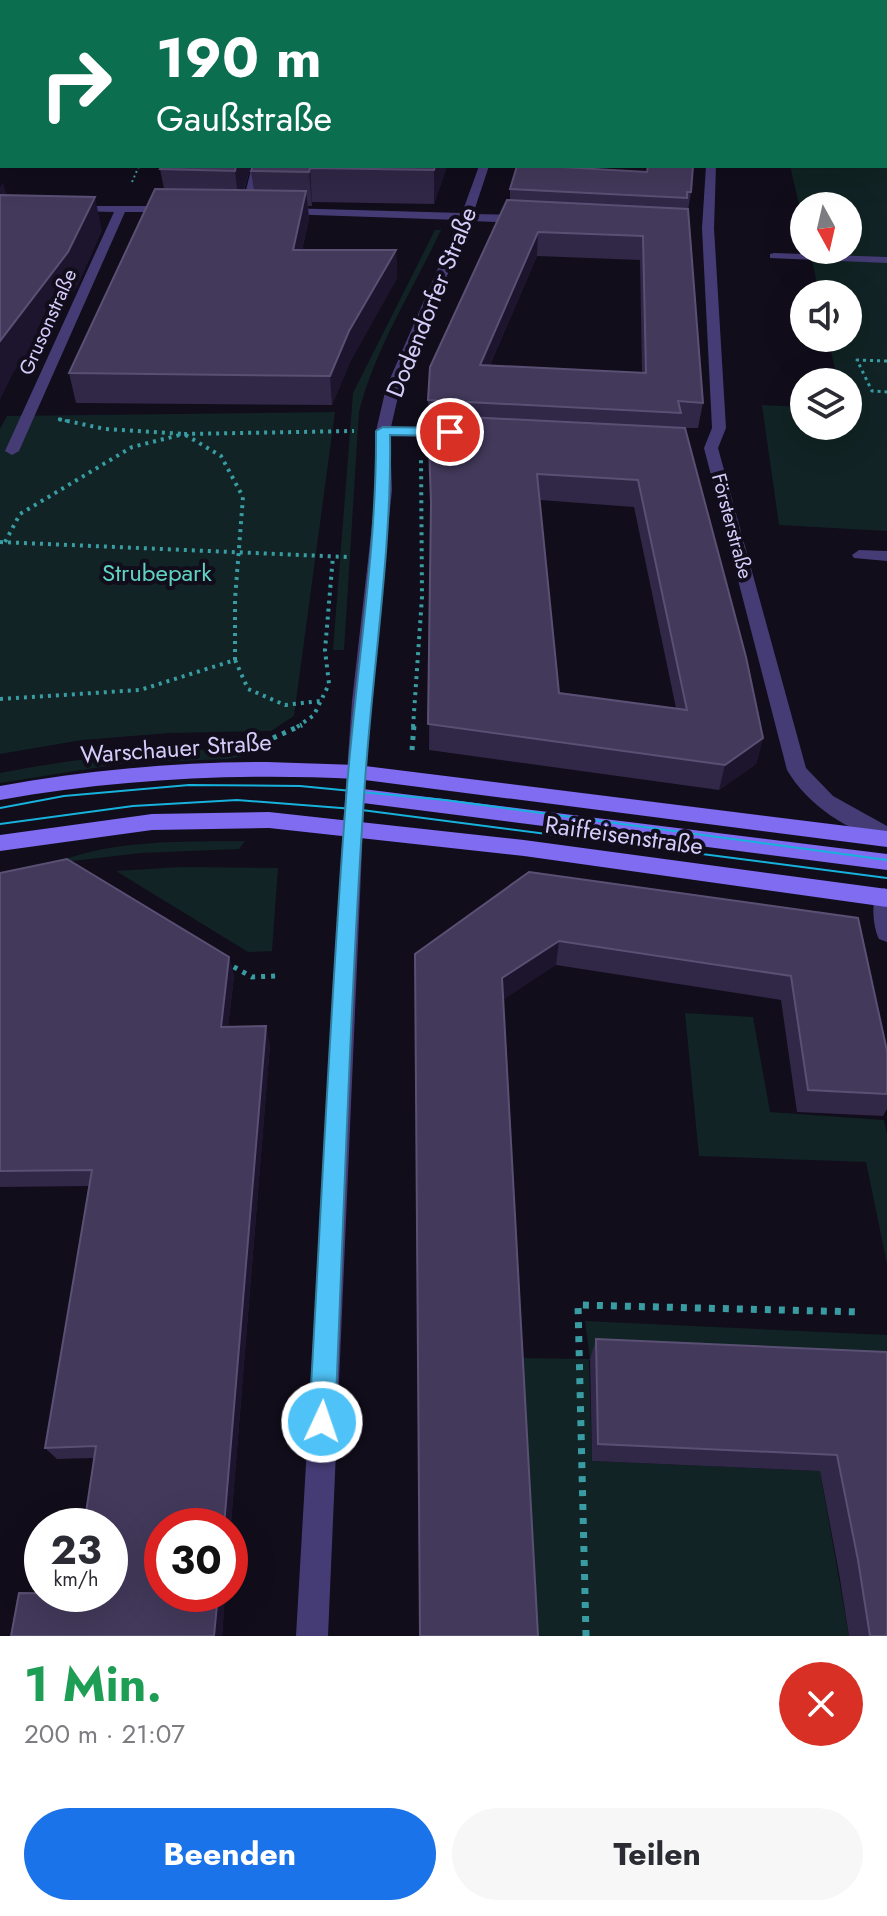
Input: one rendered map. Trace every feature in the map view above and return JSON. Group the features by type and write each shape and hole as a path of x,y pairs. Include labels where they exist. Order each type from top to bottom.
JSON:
{"main road":[{"name":"Warschauer Straße","path":"0,793 80,780 195,770 272,766 357,772"},
{"name":"Raiffeisenstraße","path":"357,772 887,837"},
{"path":"355,795 887,862"},
{"path":"0,843 152,822 258,820 353,827"},
{"name":"Raiffeisenstraße","path":"353,827 885,898"}],"street":[{"name":"Dodendorfer Straße","path":"312,1636 353,827 384,490 383,431 393,388 467,215 483,168"},
{"name":"Försterstraße","path":"711,168 700,228 719,428 703,448 797,770 805,782 836,809 887,837"},
{"path":"60,208 183,209"},
{"name":"Grusonstraße","path":"12,451 121,209"},
{"path":"230,210 261,210"},
{"path":"276,211 467,215 544,220"},
{"path":"383,431 467,433"},
{"path":"885,898 887,933"}],"lane":[{"path":"246,210 256,168"},
{"path":"774,256 887,260"},
{"path":"859,555 887,556"}],"path":[{"path":"887,361 857,360 872,391 887,392"},
{"path":"30,412 105,429 184,434 383,431"},
{"path":"321,701 285,705 248,689 235,660 237,552 243,497 221,456 184,434 132,447 63,486 20,514 3,542 237,552 333,556 377,558"},
{"path":"413,737 422,597 421,455"},
{"path":"297,728 314,715 329,684 325,650 333,556"},
{"path":"422,597 437,597"},
{"path":"0,699 140,690 235,660"},
{"path":"211,954 252,977 276,976"},
{"path":"586,1636 578,1305 861,1312"}],"green space":[{"path":"790,168 887,168 887,531 779,525 762,405 790,406 790,440 862,440 862,368 835,368 831,352 862,352 862,280 816,280 813,264 862,264 862,192 796,192"},
{"path":"435,230 441,230 385,342 359,412 344,650 333,650 353,393"},
{"name":"Strubepark","path":"335,412 294,716 271,731 170,733 82,740 0,754 0,429 7,416"},
{"path":"228,749 257,754 227,759 126,763 0,783 0,773 56,763"},
{"path":"245,841 239,849 141,853 55,863 77,855 124,846"},
{"path":"180,867 278,868 272,951 248,952 116,871"},
{"path":"685,1013 753,1017 770,1112 884,1120 887,1134 887,1264 866,1162 699,1156"},
{"path":"585,1321 887,1335 887,1372 589,1360 592,1461 820,1471 849,1636 536,1636 521,1358 590,1359"}],"building":[{"path":"161,168 236,168 235,171"},
{"path":"252,168 310,168 309,172 251,171"},
{"path":"310,168 434,168 434,170"},
{"path":"516,168 647,172 648,168 693,168 691,192 687,192 687,198 510,189"},
{"path":"155,189 306,191 293,250 396,250 349,331 330,376 69,373"},
{"path":"0,195 95,197 68,252 0,341"},
{"path":"507,200 688,209 703,403 678,401 681,413 428,400 430,367","holes":["538,232 643,236 646,373 480,365"]},
{"path":"428,415 685,428 746,657 763,738 725,765 428,724 431,503","holes":["537,474 638,480 687,710 559,693"]},
{"path":"67,859 229,957 221,1027 266,1026 226,1508 144,1508 144,1612 216,1612 214,1636 11,1636 19,1593 24,1593 24,1612 128,1612 128,1508 87,1508 96,1446 45,1448 92,1170 0,1171 0,873"},
{"path":"529,872 858,918 887,1051 887,1094 808,1090 791,976 559,941 502,978 538,1636 420,1636 415,954"},
{"path":"596,1339 887,1352 887,1636 870,1636 837,1455 598,1444"}],"tram line":[{"path":"0,808 64,796 189,785 300,786 445,800 887,860"},
{"path":"0,824 133,806 237,800 354,809 887,878"}],"route":[{"path":"322,1422 354,809 361,701 384,490 383,431 450,432"}]}
